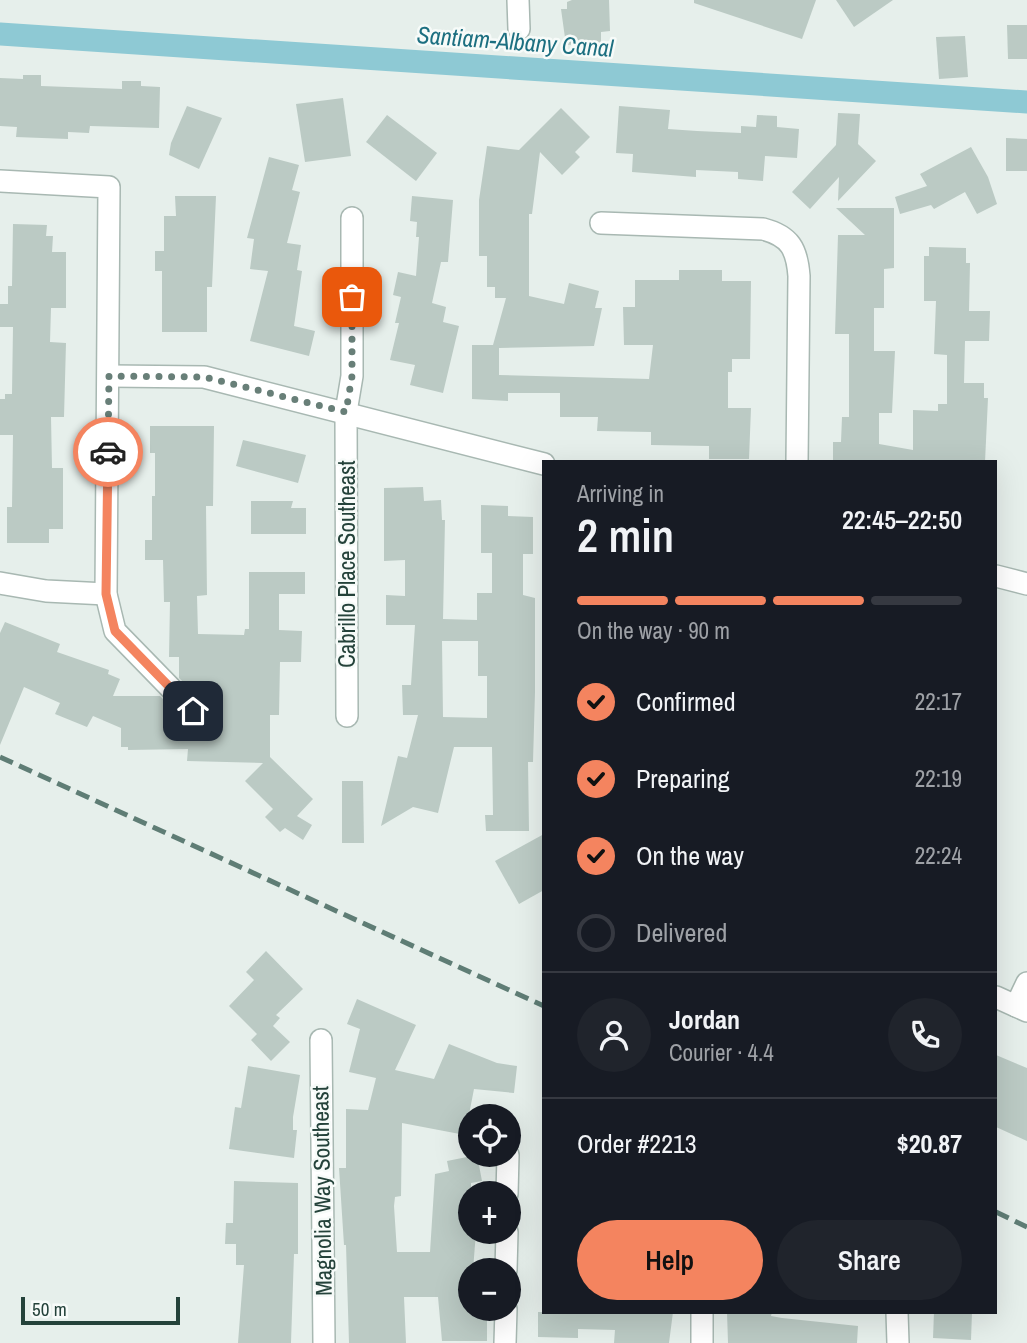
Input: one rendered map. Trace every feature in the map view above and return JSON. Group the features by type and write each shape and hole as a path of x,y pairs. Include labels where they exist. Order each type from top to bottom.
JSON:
{"street":[{"path":"518,0 519,29"},
{"path":"0,181 109,187 106,594 115,631 193,711"},
{"name":"Cabrillo Place Southeast","path":"347,716 346,412 352,376 352,218"},
{"path":"601,223 763,229 788,238 795,250 799,276 797,460"},
{"path":"109,376 204,377 542,463"},
{"path":"997,576 1027,584"},
{"path":"0,583 46,591 106,594"},
{"path":"997,997 1021,1008 1027,983"},
{"name":"Magnolia Way Southeast","path":"321,1040 324,1343"},
{"path":"702,1314 702,1343"},
{"path":"898,1314 898,1343"},
{"path":"506,1321 506,1343"}],"building":[{"path":"609,0 610,31 601,32 601,43 566,45 561,9 567,9 567,2"},
{"path":"694,0 816,0 802,39 694,3"},
{"path":"836,0 893,0 854,27"},
{"path":"1007,25 1027,25 1027,59 1008,59"},
{"path":"965,36 968,77 939,79 936,37"},
{"path":"23,75 41,75 41,86 122,89 122,81 141,81 141,86 160,87 159,128 90,126 89,133 68,132 68,139 16,137 17,127 0,126 0,78 23,79"},
{"path":"343,98 351,156 305,162 296,104"},
{"path":"187,106 222,118 199,169 169,155 171,143"},
{"path":"619,106 670,110 668,129 697,131 741,133 741,126 756,127 757,115 777,116 777,127 799,129 797,158 765,156 763,181 738,179 738,172 696,170 696,177 632,172 633,154 616,153"},
{"path":"561,108 590,137 575,152 580,157 562,175 540,152 532,214 529,214 529,296 564,304 569,283 599,291 595,308 602,308 594,346 499,348 499,375 649,379 653,345 624,345 623,307 635,307 635,280 679,280 679,270 722,270 722,281 751,281 750,359 732,359 732,372 728,372 728,408 751,408 749,459 709,459 709,446 651,445 651,432 597,431 598,417 560,417 560,393 508,393 508,401 472,399 472,345 493,345 506,298 495,298 495,287 487,287 487,256 479,256 479,200 487,146 519,150"},
{"path":"838,113 860,114 858,144 876,161 838,201 839,177 810,209 792,192 836,145"},
{"path":"387,115 437,153 416,181 366,142"},
{"path":"1006,138 1027,139 1027,171 1006,171"},
{"path":"971,147 988,177 997,204 977,214 965,192 934,209 931,205 900,214 895,197 927,186 920,174"},
{"path":"269,157 299,165 292,190 300,192 287,243 301,245 297,270 302,271 294,326 315,331 309,356 250,341 268,271 250,269 254,239 247,238"},
{"path":"175,196 216,196 212,287 207,287 207,332 162,332 162,271 155,271 155,251 164,251 164,216 176,216"},
{"path":"412,196 453,200 448,262 441,262 432,303 446,307 443,322 459,326 443,393 410,385 415,365 390,360 399,323 395,323 401,297 393,295 398,272 416,276 419,237 416,237 417,222 410,221"},
{"path":"836,208 894,208 894,268 884,269 884,308 874,308 874,351 895,351 892,413 879,413 879,444 913,450 913,410 938,411 938,404 947,404 947,355 934,354 936,301 924,301 924,256 929,256 929,247 966,248 966,263 970,263 969,311 990,311 989,341 965,341 964,383 984,383 984,398 988,398 985,460 833,460 833,442 841,442 842,417 849,417 849,334 835,334 838,235 865,235"},
{"path":"13,224 47,225 46,236 53,236 52,252 66,252 66,308 51,308 50,342 66,343 64,417 51,417 52,468 63,468 63,529 49,529 49,543 7,543 7,507 12,507 13,435 0,435 0,399 5,399 5,394 12,394 13,327 0,327 0,304 8,304 8,286 12,286"},
{"path":"150,426 214,426 213,506 206,506 207,595 197,596 198,634 244,635 245,629 249,629 249,572 305,572 305,594 279,594 279,630 302,631 301,662 280,662 279,715 270,715 270,757 313,799 297,816 312,825 303,840 285,828 280,832 265,817 273,809 245,781 263,763 187,761 188,749 128,750 128,747 121,747 121,728 93,716 87,727 55,714 60,703 24,687 0,745 0,633 5,622 60,644 57,652 109,670 108,674 120,679 113,696 160,696 165,701 165,719 196,724 205,715 205,707 200,700 201,686 187,686 179,678 179,657 169,657 170,602 164,602 163,560 145,560 145,540 152,540 152,496 155,496 155,453 150,453"},
{"path":"243,440 306,455 298,483 236,466"},
{"path":"423,487 424,501 441,500 442,520 445,520 443,619 477,620 477,593 492,593 492,553 481,553 481,505 508,506 508,516 533,517 533,554 523,554 523,595 535,598 533,762 528,762 529,831 486,831 485,815 493,815 492,747 454,747 438,813 413,807 381,826 398,756 407,758 418,715 403,715 402,685 411,685 415,625 386,625 386,595 405,596 405,560 384,561 384,488","holes":["442,641 478,641 478,676 487,676 487,718 443,717"]},
{"path":"251,501 293,501 291,508 306,508 306,534 251,534"},
{"path":"342,781 363,781 364,843 342,843"},
{"path":"542,835 542,891 519,904 495,861"},
{"path":"266,951 303,989 276,1015 280,1018 273,1026 290,1042 271,1061 251,1040 257,1034 229,1006 254,980 246,972"},
{"path":"357,999 416,1025 395,1070 434,1079 449,1044 497,1063 517,1066 514,1093 474,1089 471,1104 458,1104 458,1134 402,1123 401,1196 395,1197 394,1206 397,1252 430,1252 435,1174 449,1171 447,1161 458,1159 458,1167 479,1167 482,1181 458,1181 458,1244 475,1244 474,1258 458,1258 458,1321 487,1321 487,1341 442,1341 438,1297 404,1297 406,1343 349,1343 346,1245 339,1168 346,1168 346,1109 368,1110 376,1078 349,1072 360,1029 347,1024"},
{"path":"997,1055 1027,1068 1027,1141 997,1127"},
{"path":"248,1066 300,1075 293,1117 293,1130 297,1130 294,1158 229,1149 235,1107 241,1108"},
{"path":"234,1181 298,1183 298,1254 294,1254 291,1343 238,1343 244,1265 236,1265 236,1244 225,1244 226,1223 233,1223"},
{"path":"538,1312 673,1314 669,1343 614,1343 615,1330 578,1329 578,1338 538,1337"},
{"path":"727,1314 772,1314 782,1318 858,1326 857,1343 728,1343"},
{"path":"934,1314 972,1314 971,1340 933,1338"}],"waterway":[{"name":"Santiam-Albany Canal","path":"0,34 1027,102"}],"railway":[{"path":"0,757 542,1005"},
{"path":"997,1212 1027,1227"}],"way so far":[{"path":"108,452 109,376 204,377 346,412 352,376 352,297"}],"route":[{"path":"108,452 106,594 115,631 193,711"}]}
